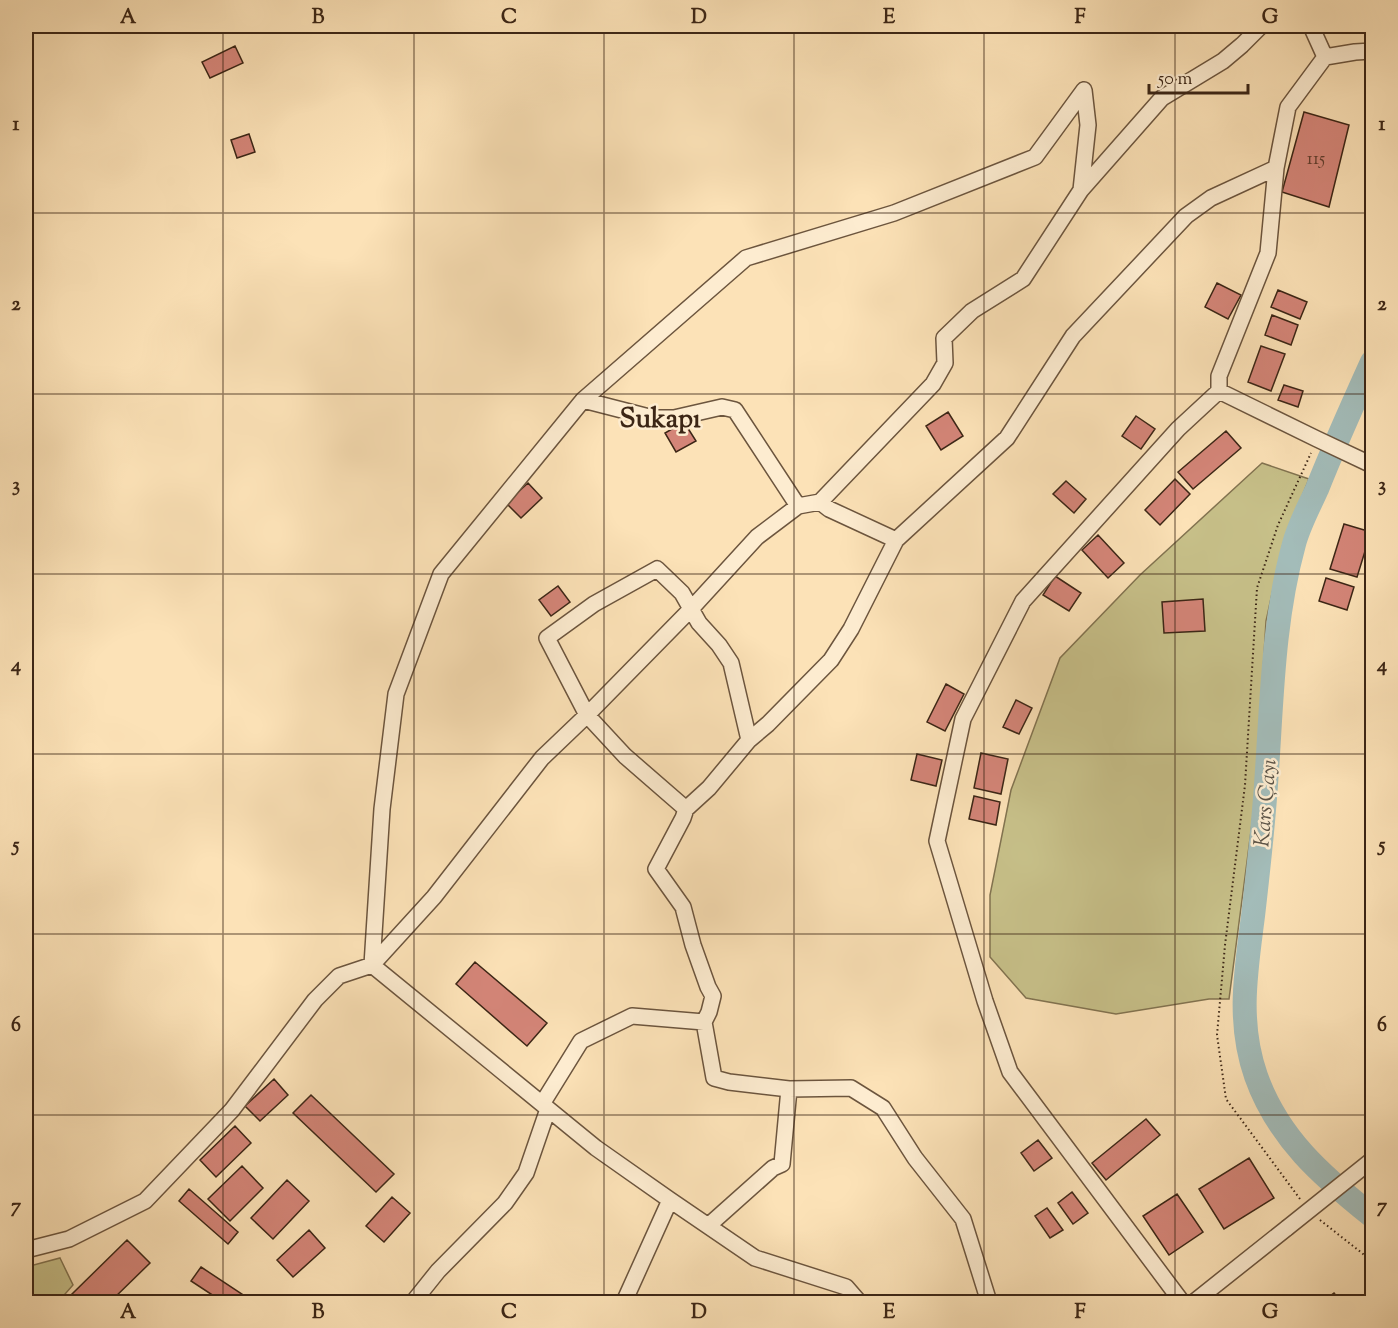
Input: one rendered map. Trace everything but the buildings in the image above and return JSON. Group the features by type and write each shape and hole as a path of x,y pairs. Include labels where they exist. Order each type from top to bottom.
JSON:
{"street":[{"path":"26,1250 69,1239 145,1201 232,1110 315,1000 339,976 372,964 434,897 542,758 691,609 757,537 798,506 820,502 933,384 945,363 944,338 972,311 1023,279 1081,190 1162,98 1224,61 1261,26"},
{"path":"1311,26 1325,57"},
{"path":"1182,1302 1010,1072 985,1001 937,841 963,719 1023,601 1178,429 1219,391 1219,376 1269,253 1276,168 1288,107 1325,57 1372,51"},
{"path":"372,964 382,808 396,694 441,574 583,400 746,258 894,213 1035,157 1084,90 1089,125 1081,190"},
{"path":"989,1302 963,1219 915,1158 883,1108 851,1088 789,1089 714,1078 704,1022 713,996 693,945 683,907 656,869 686,808 709,788 749,740 768,724 831,660 851,629 896,540 1007,438 1073,336 1186,216 1211,198 1276,168"},
{"path":"1219,391 1372,465"},
{"path":"583,400 653,418 674,418 722,407 735,410 798,506"},
{"path":"820,502 829,509 896,540"},
{"path":"686,808 625,756 587,715 547,638 594,604 657,569 682,593 699,623 719,645 731,663 749,740"},
{"path":"372,964 596,1148 670,1200 755,1258 846,1287 859,1302"},
{"path":"415,1302 438,1270 506,1203 526,1173 545,1107 581,1041 632,1016 704,1022"},
{"path":"708,1226 773,1168 782,1164 789,1089"},
{"path":"1194,1302 1372,1160"},
{"path":"624,1302 670,1200"}],"path":[{"path":"1305,1205 1226,1099 1217,1035 1225,945 1245,785 1257,588 1278,525 1317,439"},
{"path":"1320,1221 1372,1261"}],"shaded area":[{"path":"1262,463 1309,479 1283,544 1266,621 1256,793 1229,999 1209,999 1116,1014 1026,998 990,957 990,895 1011,790 1060,658 1140,575"},
{"path":"60,1258 73,1285 58,1302 26,1302 26,1267"}],"waterway":[{"name":"Kars Çayı","path":"1372,362 1299,530 1286,577 1276,643 1263,823 1245,996 1250,1056 1265,1098 1276,1118 1289,1137 1319,1170 1372,1216"}],"district":[{"name":"Sukapı","path":"660,418"}]}
